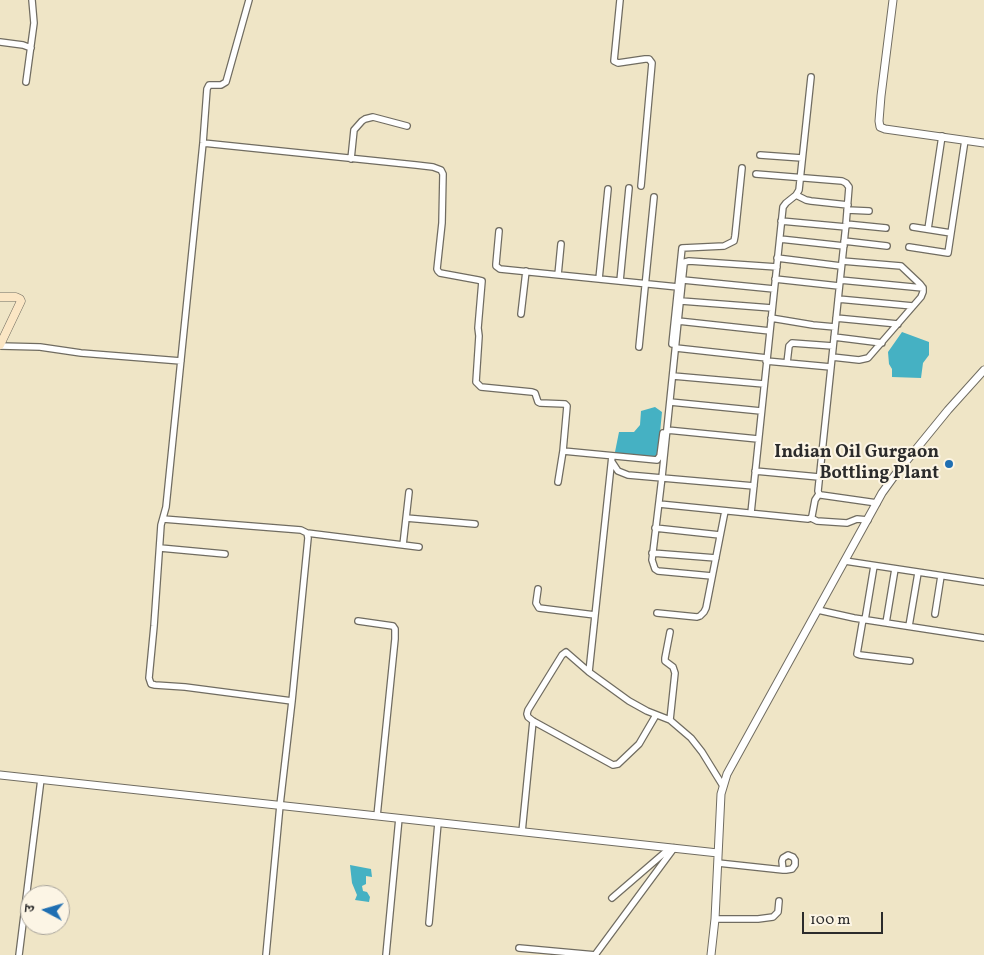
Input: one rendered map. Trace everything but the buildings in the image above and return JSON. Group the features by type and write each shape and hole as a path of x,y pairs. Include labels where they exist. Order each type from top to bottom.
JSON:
{"main road":[{"path":"0,296 16,297 21,301 0,346"}],"street":[{"path":"26,82 34,23 32,0"},
{"path":"248,0 226,82 221,85 211,84 207,86 203,143 166,508 161,525 149,678 151,684 292,701"},
{"path":"620,0 614,61 618,63 649,59 652,63 641,186"},
{"path":"893,0 879,125 882,128 984,142"},
{"path":"0,42 31,48"},
{"path":"751,513 784,204 796,195 799,190 811,77"},
{"path":"351,159 354,130 365,119 374,117 408,126"},
{"path":"928,230 942,136"},
{"path":"909,247 948,253 965,140"},
{"path":"203,143 433,167 442,171 442,223 437,269 440,273 482,281 476,382 482,387 532,392 535,393 540,403 565,404 567,407 558,482"},
{"path":"760,155 802,158"},
{"path":"563,451 612,459 654,460 659,458 682,248 724,246 734,241 742,168"},
{"path":"756,174 842,181 846,183 849,189 819,477 819,494 811,518"},
{"path":"620,281 629,188"},
{"path":"599,279 608,189"},
{"path":"796,195 810,201 869,211"},
{"path":"639,346 654,196"},
{"path":"782,221 886,228"},
{"path":"913,227 951,233"},
{"path":"499,231 496,266 500,268 678,287"},
{"path":"780,239 887,246"},
{"path":"558,275 561,244"},
{"path":"777,258 901,266 923,288 921,296 866,360 832,357"},
{"path":"712,576 658,571 653,565 652,553 662,477 684,264 687,261 776,267"},
{"path":"521,314 526,271"},
{"path":"775,278 923,288"},
{"path":"683,280 774,289"},
{"path":"838,299 913,306"},
{"path":"680,301 772,308"},
{"path":"771,318 835,327"},
{"path":"836,318 898,324"},
{"path":"678,321 770,331"},
{"path":"834,337 882,343"},
{"path":"787,363 789,346 792,343 833,346"},
{"path":"0,346 40,347 81,354 181,361"},
{"path":"676,348 831,367"},
{"path":"711,955 715,919 721,794 732,764 877,503 895,475 954,403 984,370"},
{"path":"673,376 764,384"},
{"path":"670,402 761,411"},
{"path":"667,430 758,439"},
{"path":"612,459 616,470 621,473 754,486"},
{"path":"589,672 612,459"},
{"path":"755,471 819,477"},
{"path":"403,545 409,492"},
{"path":"819,494 877,503"},
{"path":"658,504 811,518 817,521 847,523 857,519 868,520"},
{"path":"657,613 700,616 704,612 725,511"},
{"path":"406,518 475,524"},
{"path":"163,519 301,530 307,533 419,547"},
{"path":"656,528 720,535"},
{"path":"266,955 307,533"},
{"path":"160,548 225,554"},
{"path":"652,553 716,558"},
{"path":"845,561 984,582"},
{"path":"874,566 857,654 910,661"},
{"path":"886,623 895,569"},
{"path":"909,626 918,573"},
{"path":"934,614 941,576"},
{"path":"538,589 536,604 539,608 596,615"},
{"path":"818,610 864,620 984,638"},
{"path":"358,621 393,626 395,629 377,816"},
{"path":"670,632 665,661 673,667 675,672 670,720"},
{"path":"656,716 639,744 618,764 614,765 533,721 526,714 564,653 568,653 589,672 629,702 656,716 670,720 691,738 723,786"},
{"path":"522,832 533,721"},
{"path":"0,775 718,853"},
{"path":"19,955 41,779"},
{"path":"386,955 399,818"},
{"path":"429,923 438,823"},
{"path":"612,898 672,848"},
{"path":"519,948 596,955 672,848"},
{"path":"718,863 783,870"},
{"path":"715,919 773,917 778,912 779,901"}],"water":[{"path":"902,332 929,342 929,355 923,363 921,378 892,377 888,352"},
{"path":"655,407 662,412 658,454 650,460 620,456 615,452 619,432 634,432 640,425 641,411"},
{"path":"350,865 371,869 372,877 366,876 366,884 362,886 363,891 367,892 370,897 369,902 355,900 357,895 352,883"}],"place":[{"name":"Indian Oil Gurgaon Bottling Plant","path":"949,464"}]}
